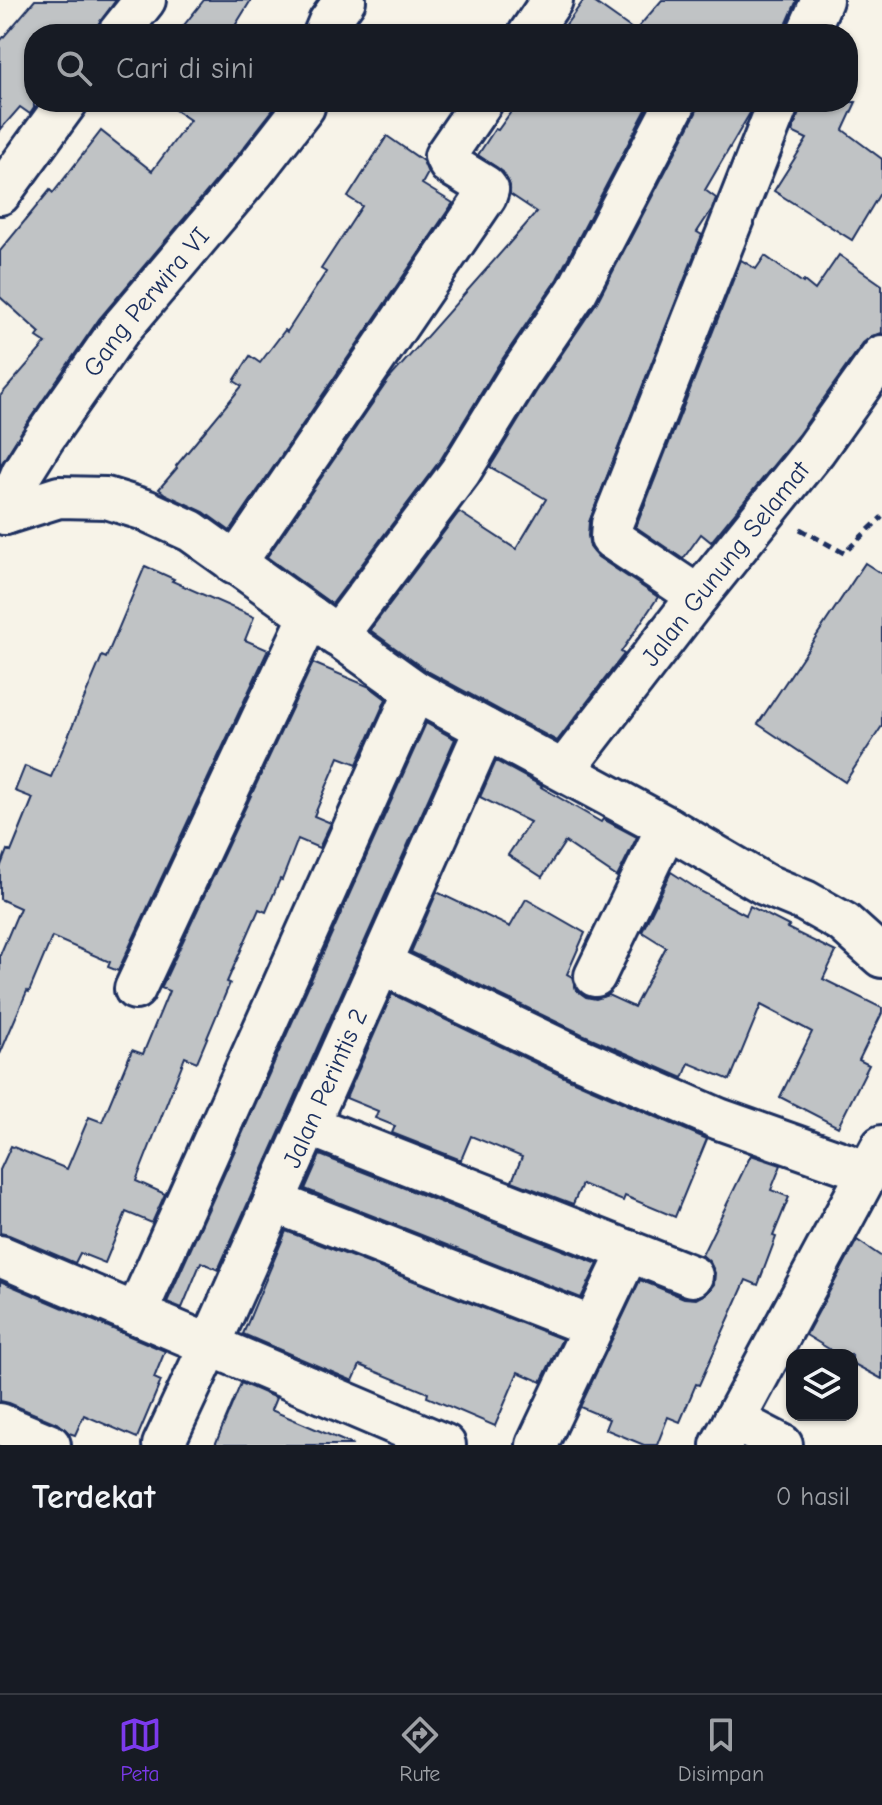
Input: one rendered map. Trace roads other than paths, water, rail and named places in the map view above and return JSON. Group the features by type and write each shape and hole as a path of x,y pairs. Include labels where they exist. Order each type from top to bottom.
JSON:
{"street":[{"path":"126,24 145,0"},
{"path":"328,24 345,0"},
{"path":"536,24 552,0"},
{"path":"811,24 822,0"},
{"path":"0,194 60,112"},
{"name":"Gang Perwira VI","path":"2,514 44,438 118,332 300,112"},
{"path":"235,564 486,196 488,190 485,186 449,164 445,156 475,112"},
{"path":"135,989 324,626 460,472 517,379 577,291 671,112"},
{"path":"698,596 611,538 612,524 775,112"},
{"name":"Jalan Gunung Selamat","path":"564,770 816,449 882,356"},
{"path":"2,514 59,497 106,498 145,510 191,531 415,691 564,770 764,884 805,901 844,923 882,957"},
{"path":"136,1314 415,691"},
{"name":"Jalan Perintis 2","path":"163,1445 485,729"},
{"path":"595,976 667,827"},
{"path":"380,963 572,1055 719,1119 876,1159 727,1432 782,1445"},
{"path":"308,1125 692,1276"},
{"path":"274,1202 593,1327"},
{"path":"537,1445 629,1251"},
{"path":"0,1256 210,1345 361,1429 445,1445"},
{"path":"0,1424 50,1445"}]}
